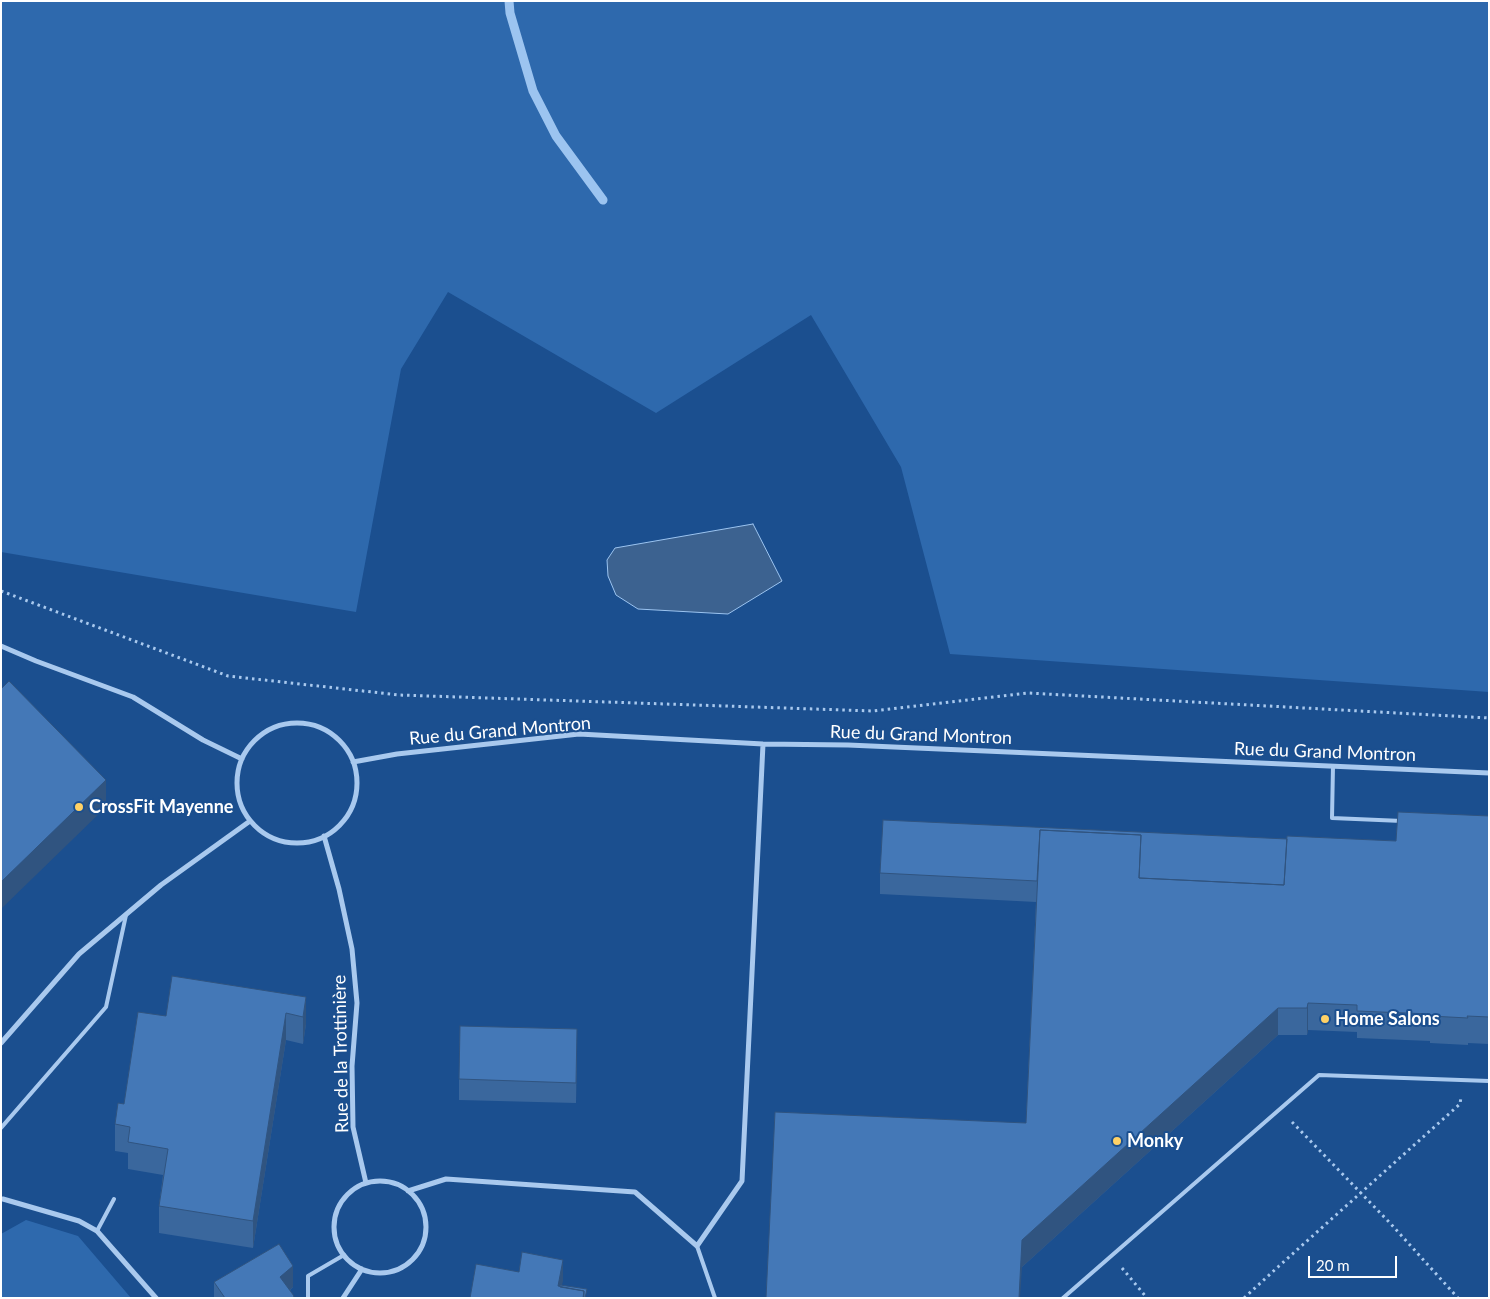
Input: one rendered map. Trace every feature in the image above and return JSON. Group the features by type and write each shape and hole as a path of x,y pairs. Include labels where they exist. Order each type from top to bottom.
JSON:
{"street":[{"path":"1,646 133,697 203,740 242,759"},
{"path":"288,724 308,724 327,732 342,744 353,762 357,779 356,796 349,812 339,826 324,836 305,843 284,842 265,834 250,821 241,807 237,791 237,774 242,759 253,742 269,730 288,724"},
{"name":"Rue du Grand Montron","path":"353,762 397,754 579,734 763,744 848,745 1489,773"},
{"path":"408,1190 446,1179 635,1192 697,1246 742,1181 763,744"},
{"path":"1,1043 79,954 161,885 250,821"},
{"name":"Rue de la Trottinière","path":"324,836 339,889 352,949 357,1003 352,1066 353,1127 366,1183"},
{"path":"381,1181 396,1184 408,1190 418,1201 425,1215 427,1229 424,1244 416,1256 405,1266 392,1272 377,1273 352,1264 344,1256 337,1243 334,1228 336,1214 343,1200 353,1190 366,1183 381,1181"},
{"path":"1,1199 79,1221 96,1231 156,1298"},
{"path":"343,1298 362,1269"}],"lane":[{"path":"1333,766 1332,818 1410,821"},
{"path":"1,1128 106,1007 126,915"},
{"path":"1063,1298 1319,1075 1489,1081"},
{"path":"96,1231 114,1199"},
{"path":"697,1246 715,1298"},
{"path":"308,1298 308,1276 344,1256"}],"path":[{"path":"1,591 228,676 399,695 873,711 1028,693 1489,718"},
{"path":"1244,1298 1460,1104 1462,1080"},
{"path":"1280,1109 1458,1298"},
{"path":"1111,1256 1147,1298"}],"shaded area":[{"path":"1,1 1489,1 1489,692 950,654 901,467 811,315 656,413 448,292 401,369 356,612 1,552"},
{"path":"753,524 782,581 728,614 638,609 616,595 608,576 607,560 615,548"},
{"path":"26,1220 78,1236 131,1298 1,1298 1,1234"}],"building":[{"path":"9,681 106,780 1,882 1,689"},
{"path":"1398,812 1489,816 1489,1017 1467,1016 1468,1018 1430,1016 1430,1014 1357,1011 1357,1005 1308,1003 1307,1008 1278,1008 1022,1240 1019,1298 766,1298 775,1112 1026,1123 1040,830 1141,835 1139,878 1284,885 1287,836 1396,841"},
{"path":"883,820 1287,839 1284,885 1139,878 1141,835 1040,830 1037,881 880,873"},
{"path":"172,976 306,997 303,1017 286,1013 253,1221 159,1206 168,1149 128,1142 130,1127 115,1124 118,1103 124,1104 138,1012 166,1016"},
{"path":"460,1026 577,1029 576,1083 459,1079"},
{"path":"279,1244 293,1266 280,1277 294,1296 293,1298 225,1298 214,1282"},
{"path":"522,1252 563,1260 558,1286 584,1291 583,1298 470,1298 476,1264 519,1272"},
{"path":"560,1285 587,1289 585,1298 584,1291 560,1287"}],"waterway":[{"path":"509,1 510,13 533,91 556,136 603,200"}],"place":[{"name":"CrossFit Mayenne","path":"79,807"},
{"name":"Home Salons","path":"1325,1019"},
{"name":"Monky","path":"1117,1141"}]}
